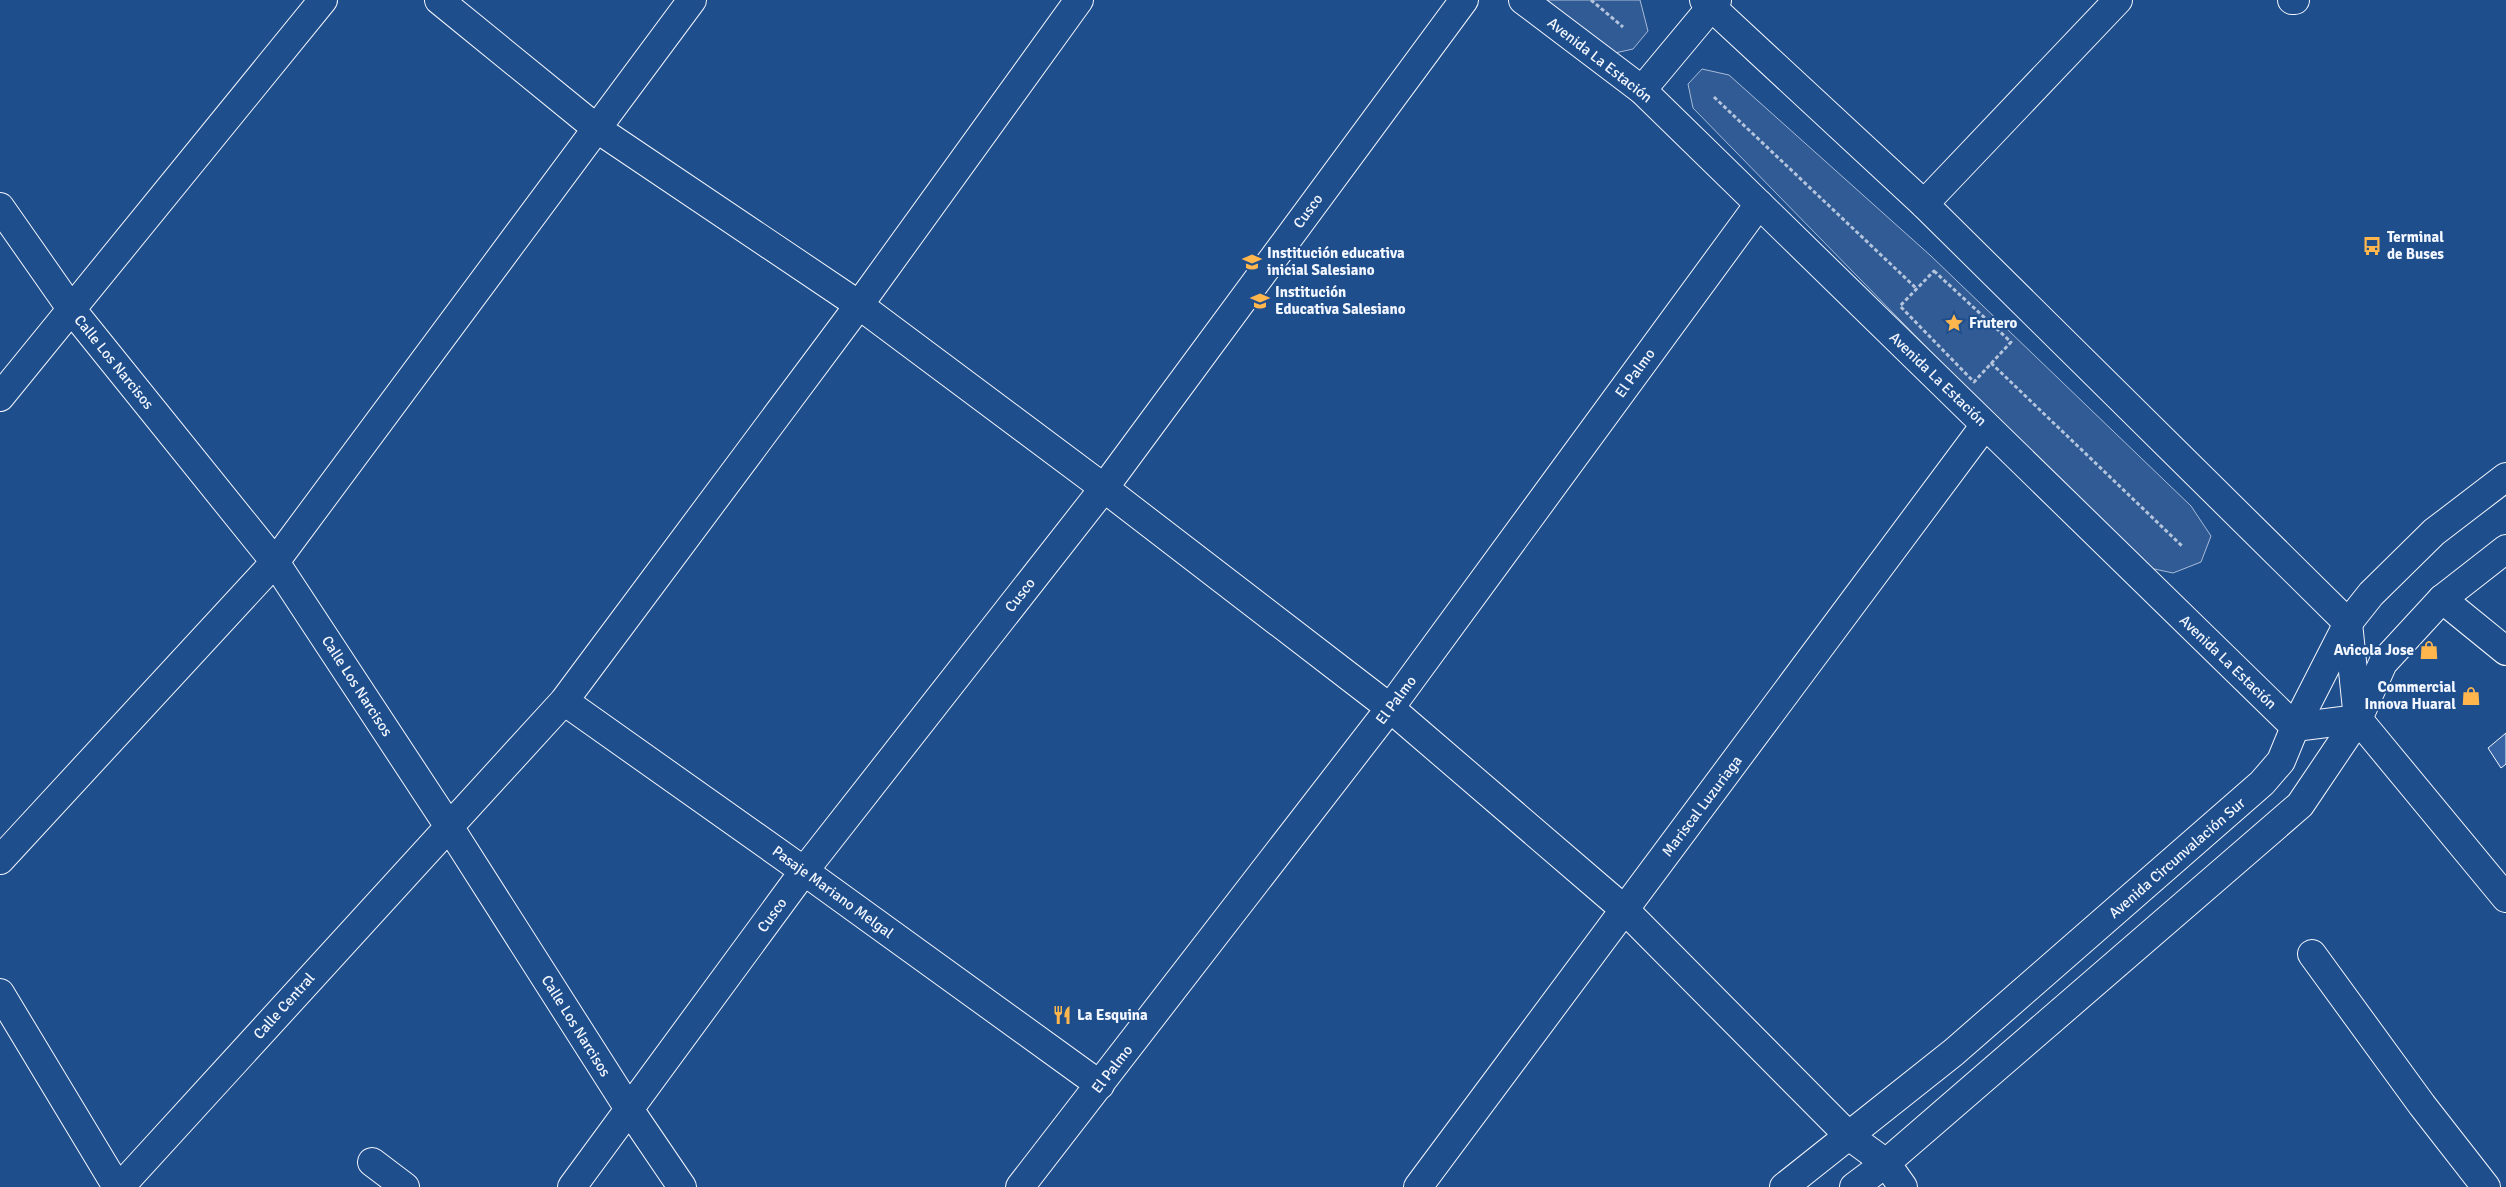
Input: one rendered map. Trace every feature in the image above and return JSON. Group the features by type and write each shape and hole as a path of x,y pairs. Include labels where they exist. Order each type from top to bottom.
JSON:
{"main road":[{"path":"0,397 323,0"},
{"path":"439,0 596,128 859,304 1104,488 1390,708 1625,910 1849,1136 1886,1163 1903,1187"},
{"path":"0,860 275,562 692,0"},
{"name":"Calle Central","path":"119,1187 564,701 859,304 1079,0"},
{"name":"Cusco","path":"572,1187 804,871 1104,488 1464,0"},
{"name":"Avenida La Estación","path":"1523,0 1642,90 2295,727"},
{"path":"1924,204 2118,0"},
{"path":"1642,90 1711,2 1924,204 2348,623 2358,719 2506,898"},
{"name":"El Palmo","path":"1020,1187 1100,1086 1390,708 1759,204"},
{"name":"Calle Los Narcisos","path":"0,207 72,310 275,562 448,826 629,1109 682,1187"},
{"name":"Mariscal Luzuriaga","path":"1418,1187 1985,425"},
{"name":"Avenida Circunvalación Sur","path":"1784,1187 1954,1052 2262,783 2281,760 2295,727 2348,623 2371,594 2434,532 2506,477"},
{"path":"1854,1187 1886,1163 2300,805 2358,719 2383,663 2442,599 2506,549"},
{"path":"2442,599 2506,651"},
{"name":"Pasaje Mariano Melgal","path":"564,701 804,871 1100,1086"},
{"path":"2295,727 2358,719"},
{"path":"2312,954 2422,1105 2486,1187"},
{"path":"0,993 119,1187"},
{"path":"372,1162 405,1187"}],"path":[{"path":"1591,0 1623,27"},
{"path":"1714,97 1917,289"},
{"path":"1934,271 2011,342 1974,382 1900,306 1917,289 1934,271"},
{"path":"1991,363 2182,546"}],"shaded area":[{"path":"1542,0 1640,0 1648,31 1633,49 1606,55"},
{"path":"1702,69 1729,75 1931,256 2191,506 2211,536 2201,562 2173,573 2145,567 1982,404 1693,108 1688,84"}],"building":[{"path":"2506,733 2506,764 2501,768 2488,748"}],"place":[{"name":"Terminal de Buses","path":"2372,246"},
{"name":"Institución educativa inicial Salesiano","path":"1252,262"},
{"name":"Institución Educativa Salesiano","path":"1260,301"},
{"name":"Frutero","path":"1954,323"},
{"name":"Avicola Jose","path":"2429,650"},
{"name":"Commercial Innova Huaral","path":"2471,696"},
{"name":"La Esquina","path":"1062,1015"}]}
